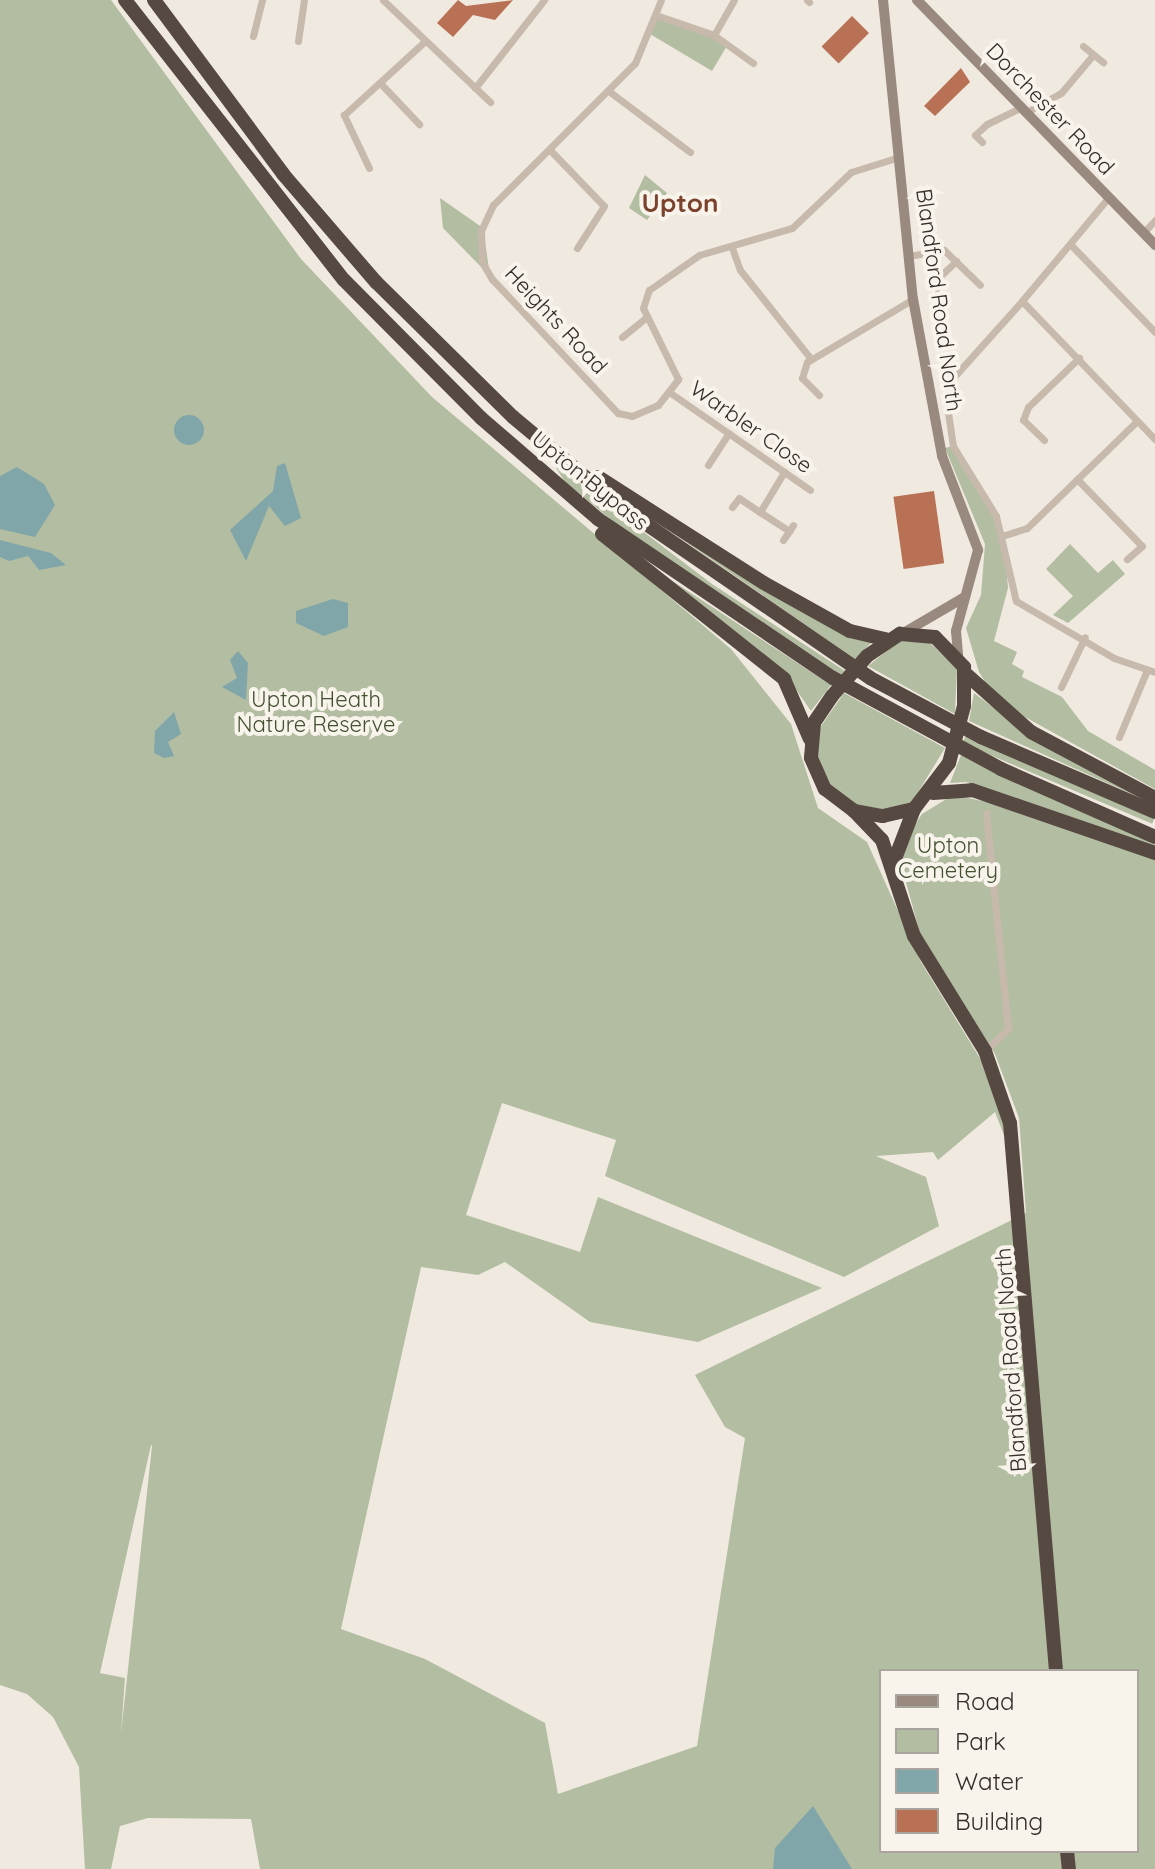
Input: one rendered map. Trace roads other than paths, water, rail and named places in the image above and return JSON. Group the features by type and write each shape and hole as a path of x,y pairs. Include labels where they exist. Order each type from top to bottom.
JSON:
{"highway":[{"name":"Upton Bypass","path":"125,0 306,236 481,418 631,544 767,639 1001,769 1155,837"},
{"name":"Upton Bypass","path":"154,0 316,213 513,417 692,560 870,678 981,737 1155,812"},
{"path":"513,417 726,561 850,631 886,639"},
{"path":"481,418 565,502 784,679 810,739 820,781 854,811 883,816 914,809 933,793 949,763 964,706 966,674"},
{"path":"810,739 832,696 886,639 905,632 929,635 958,655 966,674 1031,732 1155,798"},
{"path":"933,793 972,790 1155,853"},
{"path":"893,866 914,809"},
{"name":"Blandford Road North","path":"854,811 874,828 893,866 923,954 985,1051 1017,1165 1056,1669"}],"main road":[{"name":"Blandford Road North","path":"883,0 896,158 913,299 942,456 977,541 958,655"},
{"name":"Dorchester Road","path":"917,0 1155,245"},
{"path":"905,632 966,597"}],"street":[{"path":"253,36 262,0"},
{"path":"298,41 304,0"},
{"path":"383,0 490,102"},
{"path":"475,88 544,0"},
{"name":"Heights Road","path":"661,0 643,51 610,92 493,205 481,231 482,262 618,413 639,414 672,394"},
{"path":"714,35 734,0"},
{"path":"656,15 714,35 753,63"},
{"path":"369,168 344,115 385,84 425,41"},
{"path":"1083,46 1103,62"},
{"path":"982,142 975,135 987,124 1061,93 1093,55"},
{"path":"385,84 419,124"},
{"path":"610,92 690,152"},
{"path":"551,151 604,206 577,248"},
{"path":"672,394 676,368 647,317 642,302 649,290 687,261 792,228 851,172 896,158"},
{"path":"1108,198 1072,246 960,367 947,396 953,446 1002,536 1016,601 1151,671 1119,737"},
{"path":"1143,233 1155,220"},
{"path":"1072,246 1155,332"},
{"path":"732,248 740,270 811,359"},
{"path":"908,256 944,250 980,285"},
{"path":"938,292 938,278 956,261"},
{"path":"819,395 802,378 811,359 913,299"},
{"path":"1022,301 1155,439"},
{"path":"622,337 647,317"},
{"path":"1044,440 1023,420 1028,407 1079,358"},
{"name":"Warbler Close","path":"672,394 810,490"},
{"path":"1002,536 1027,528 1137,421"},
{"path":"708,465 729,433"},
{"path":"760,512 784,472"},
{"path":"1077,479 1142,546 1127,559"},
{"path":"732,507 739,498 791,528 783,540"},
{"path":"1061,687 1085,637"},
{"path":"985,1051 1008,1029 986,813"}],"water":[{"path":"189,415 195,416 203,424 203,436 195,444 189,445 183,444 175,436 174,430 175,424 183,416"},
{"path":"285,463 301,518 285,526 269,506 246,561 230,530 273,491 277,466"},
{"path":"17,467 44,484 55,505 35,537 0,529 0,476"},
{"path":"0,540 51,553 66,565 39,570 28,556 9,561 0,557"},
{"path":"333,599 348,603 348,627 324,636 296,623 296,611"},
{"path":"238,651 248,663 246,700 222,687 237,678 230,660"},
{"path":"174,712 181,734 168,742 174,756 164,758 154,753 155,731"},
{"path":"813,1806 852,1869 773,1869 775,1848"}],"district":[{"name":"Upton","path":"680,203"}],"park label":[{"name":"Upton Heath Nature Reserve","path":"316,712"},
{"name":"Upton Cemetery","path":"948,858"}]}
